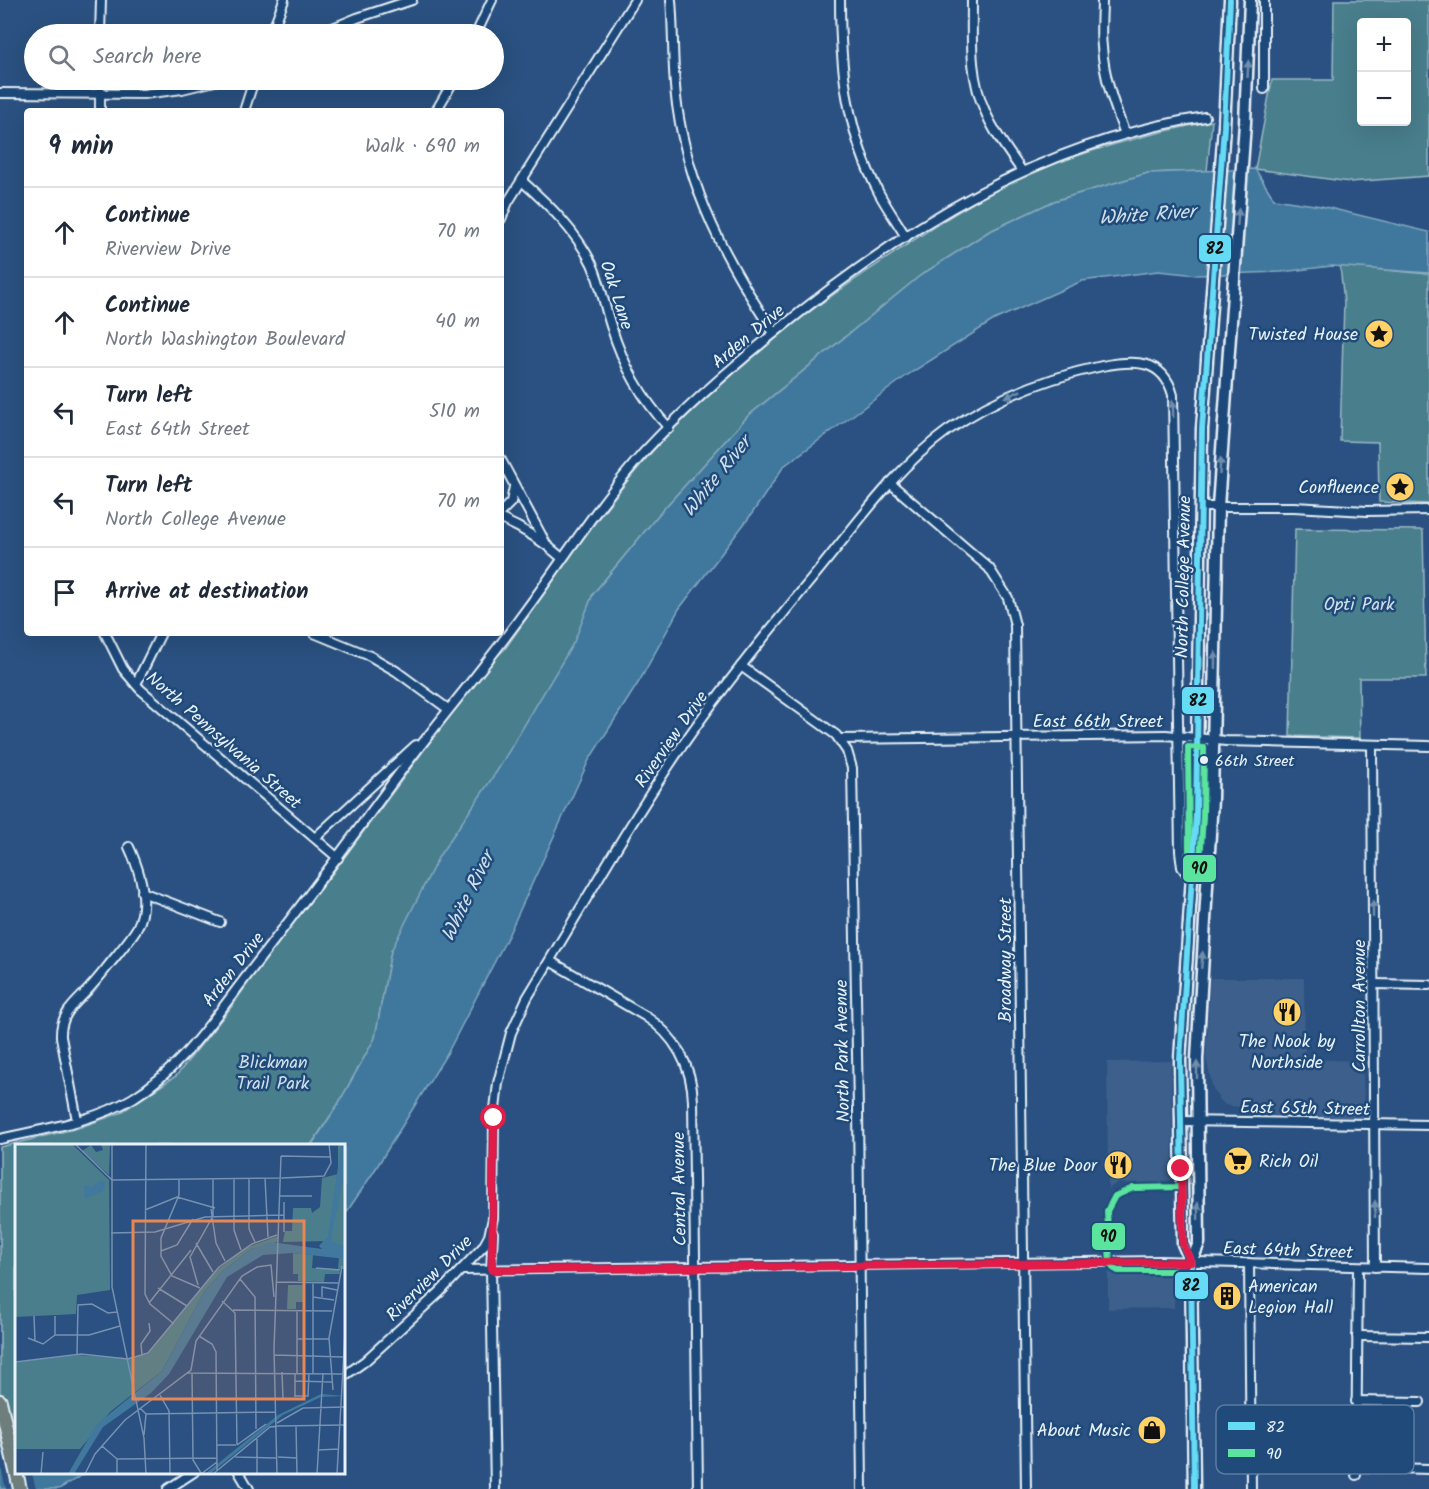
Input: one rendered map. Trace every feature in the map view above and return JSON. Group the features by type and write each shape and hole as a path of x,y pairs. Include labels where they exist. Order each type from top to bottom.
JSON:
{"main road":[{"name":"North College Avenue","path":"1194,1489 1191,1262 1183,1244 1180,1040 1196,815 1202,429 1224,127 1230,0"},
{"name":"North College Avenue","path":"1191,1262 1199,1243 1198,1012 1212,817 1218,507 1245,123 1250,0"},
{"path":"0,1401 15,1467"},
{"path":"17,1474 20,1489"}],"street":[{"path":"100,24 101,0"},
{"path":"274,24 284,0"},
{"path":"342,24 412,0"},
{"path":"481,24 492,0"},
{"path":"504,208 635,0"},
{"path":"671,0 675,87 680,124 693,180 714,233 730,264 774,333"},
{"path":"840,0 842,70 852,122 872,179 906,237"},
{"path":"972,0 972,58 978,92 991,125 1022,171"},
{"path":"1102,0 1101,46 1105,71 1111,98 1125,134"},
{"path":"1264,0 1264,90"},
{"path":"0,93 161,93 174,90"},
{"path":"245,108 251,90"},
{"path":"438,108 448,90"},
{"path":"100,93 100,108"},
{"name":"Arden Drive","path":"0,1139 102,1113 136,1096 180,1060 338,858 428,734 518,621 562,558 629,471 719,380 774,333 839,282 906,237 1022,171 1065,153 1125,134 1205,117"},
{"name":"Oak Lane","path":"522,181 562,219 585,250 597,277 610,325 626,365 649,406 669,428"},
{"path":"504,212 508,202"},
{"name":"Riverview Drive","path":"345,1375 365,1360 462,1270 486,1242 493,1224 494,1118 499,1075 506,1046 517,1018 632,823 681,747 741,666 890,483 915,458 948,430 999,400 1054,378 1088,369 1129,363 1141,363 1155,368 1168,383 1173,402 1180,832 1182,867 1192,880"},
{"path":"504,466 546,544"},
{"name":"Broadway Street","path":"890,483 989,568 1003,589 1011,608 1016,631 1026,1489"},
{"path":"504,509 511,502 514,486"},
{"path":"1200,507 1294,507 1367,511 1429,510"},
{"path":"504,520 522,528 562,558"},
{"name":"North Pennsylvania Street","path":"106,636 116,657 136,684 338,858"},
{"path":"136,684 160,636"},
{"path":"321,636 388,666 448,709"},
{"path":"741,666 840,739"},
{"name":"Arden Drive","path":"315,838 428,734"},
{"name":"East 66th Street","path":"840,739 1179,736 1213,740 1429,746"},
{"name":"North Park Avenue","path":"840,739 847,751 853,775 862,1489"},
{"name":"Carrollton Avenue","path":"1372,745 1375,1267"},
{"path":"76,1120 61,1038 62,1021 69,1009 96,982 136,930 142,914 142,892 129,847"},
{"path":"142,892 219,922"},
{"name":"Central Avenue","path":"550,961 649,1018 668,1035 682,1056 688,1072 693,1092 698,1489"},
{"path":"1374,984 1429,985"},
{"name":"East 65th Street","path":"1181,1121 1429,1125"},
{"path":"494,1211 492,1270 495,1489"},
{"name":"East 64th Street","path":"462,1270 1191,1262 1429,1268"},
{"path":"1249,1263 1250,1405"},
{"path":"1356,1405 1358,1267"},
{"path":"1358,1336 1429,1337"},
{"path":"1356,1401 1420,1402"},
{"path":"1414,1469 1429,1469"},
{"path":"168,1489 192,1474"},
{"path":"240,1474 249,1489"}],"shaded area":[{"path":"1304,978 1305,1059 1362,1061 1365,1115 1362,1118 1273,1115 1273,1109 1225,1105 1213,1089 1206,1058 1210,979"},
{"path":"1171,1061 1173,1180 1162,1181 1162,1184 1117,1183 1108,1189 1107,1062"},
{"path":"1175,1269 1174,1308 1108,1309 1108,1274 1110,1271"}],"green space":[{"path":"1334,0 1429,0 1429,176 1350,182 1255,169 1272,80 1333,80"},
{"name":"Blickman Trail Park","path":"1212,121 1207,171 1148,173 1054,201 988,232 921,275 748,416 660,513 593,594 575,642 391,951 375,1038 337,1106 312,1144 15,1144 15,1445 0,1455 0,1147 78,1128 120,1113 176,1076 233,1005 264,959 332,874 456,707 490,663 505,649 617,494 683,418 737,368 796,321 857,278 947,218 989,194 1054,164 1152,134"},
{"path":"1340,266 1429,274 1429,504 1379,502 1378,442 1340,441 1344,302"},
{"name":"Opti Park","path":"1295,529 1423,530 1426,678 1359,678 1360,738 1290,736"}],"water":[{"name":"White River","path":"1255,169 1274,199 1321,206 1429,232 1429,273 1332,266 1281,272 1197,275 1158,271 1082,281 994,320 909,374 784,466 751,515 679,609 640,680 589,760 508,936 448,1052 345,1215 345,1144 312,1144 337,1106 375,1038 391,951 439,856 497,771 574,642 593,594 660,513 748,416 921,275 988,232 1054,201 1148,173"},
{"path":"0,1457 15,1471 15,1474 84,1474 59,1489 0,1489"}],"pier":[{"path":"15,1445 15,1474 32,1474 36,1489 6,1489 0,1464 0,1453"}],"transit line":[{"name":"82","path":"1194,1489 1191,1262 1183,1244 1180,1060 1196,815 1202,429 1224,127 1230,0"},
{"name":"90","path":"1188,747 1204,748 1199,875 1191,863 1189,850 1188,747"},
{"name":"90","path":"1182,1187 1133,1188 1115,1196 1107,1211 1110,1263 1118,1271 1191,1271"}],"place":[{"name":"Twisted House","path":"1379,334"},
{"name":"Confluence","path":"1400,487"},
{"name":"66th Street","path":"1204,760"},
{"name":"The Nook by Northside","path":"1287,1012"},
{"name":"Rich Oil","path":"1238,1161"},
{"name":"The Blue Door","path":"1118,1165"},
{"name":"American Legion Hall","path":"1227,1296"},
{"name":"About Music","path":"1152,1430"}],"route":[{"path":"494,1118 492,1270 1191,1262 1183,1244 1181,1169"}]}
